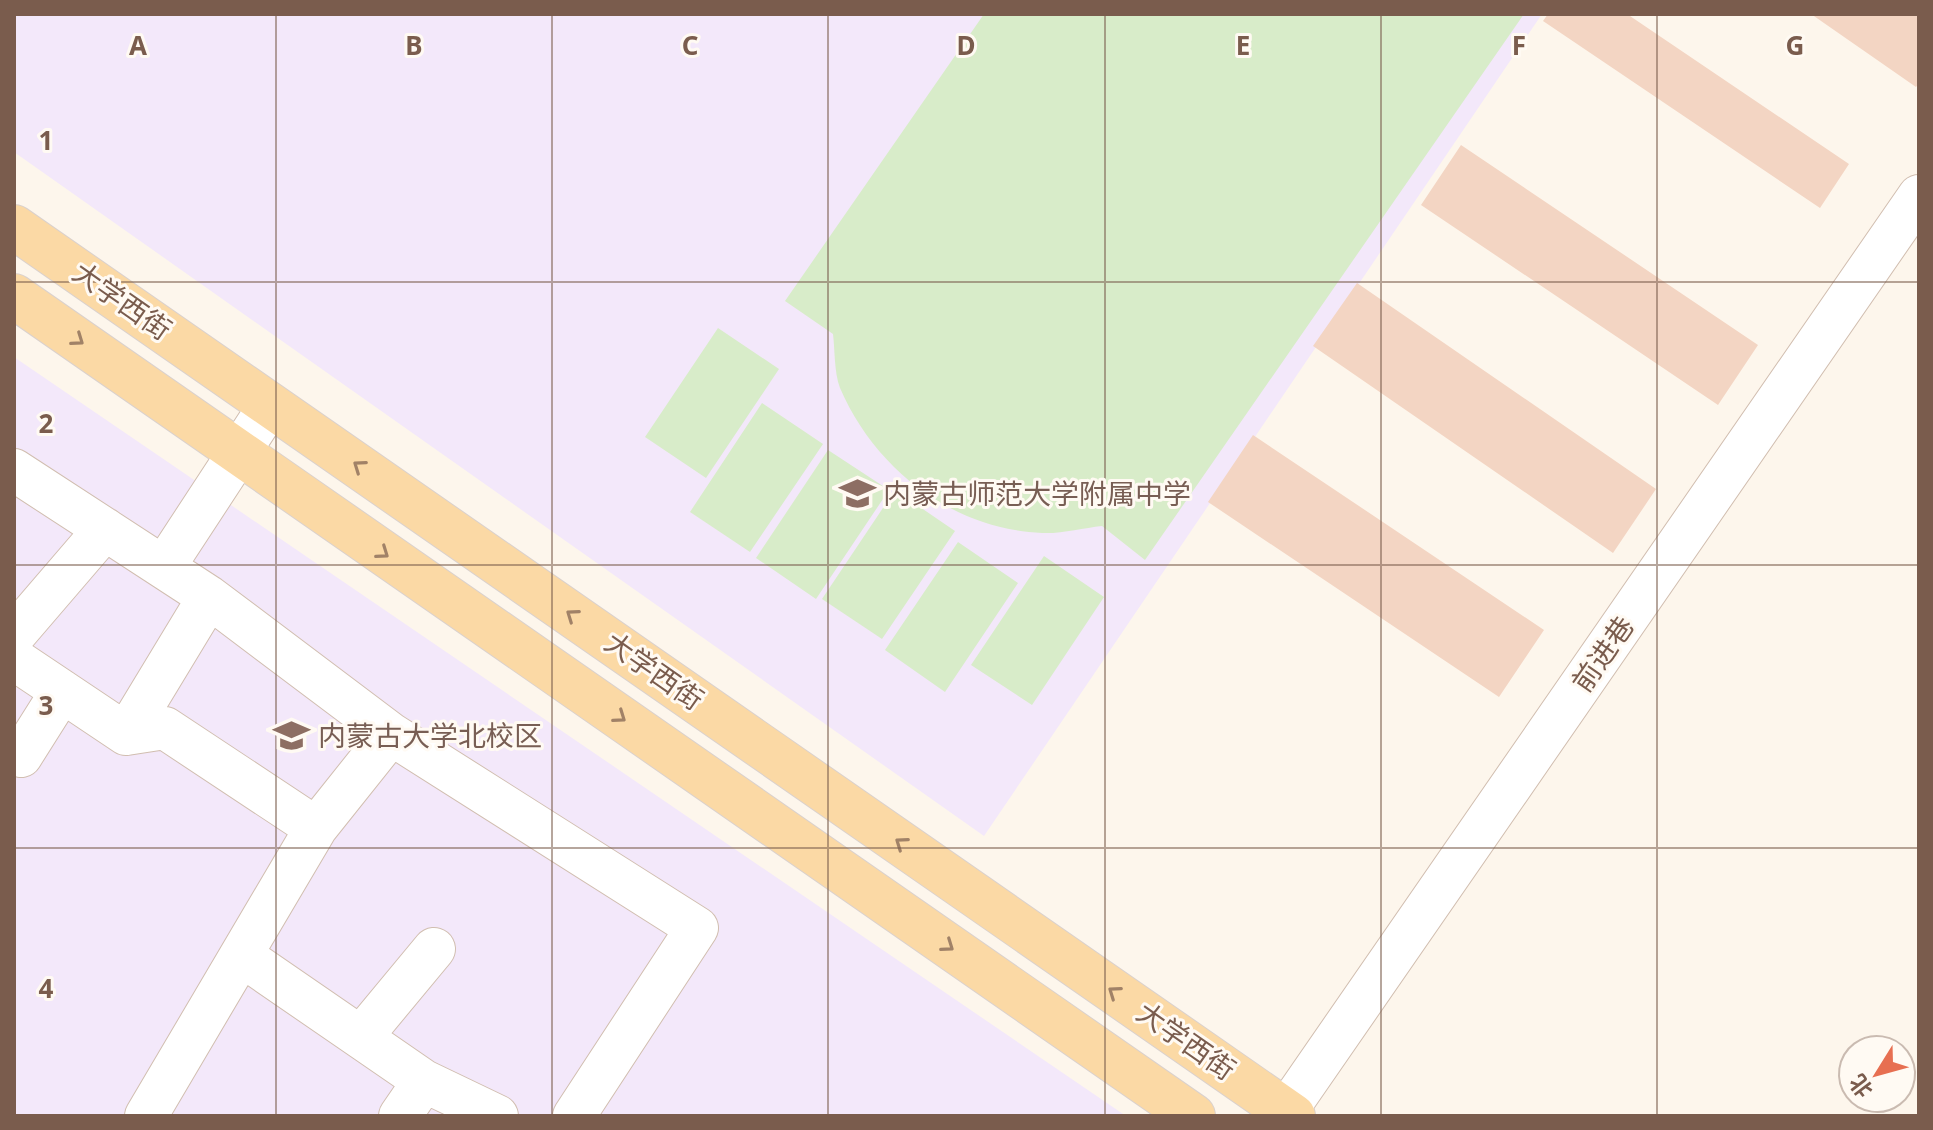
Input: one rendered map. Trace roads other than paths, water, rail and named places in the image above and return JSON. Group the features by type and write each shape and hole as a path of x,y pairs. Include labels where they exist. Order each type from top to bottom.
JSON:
{"main road":[{"name":"大学西街","path":"14,227 1290,1114"},
{"name":"大学西街","path":"14,296 1193,1116"}],"street":[{"name":"前进巷","path":"1290,1114 1919,196"},
{"path":"164,567 270,405"},
{"path":"14,470 209,597 391,734 697,928 574,1116"},
{"path":"14,635 105,529"},
{"path":"126,734 209,597"},
{"path":"14,659 126,734 165,728 316,828"},
{"path":"21,756 62,691"},
{"path":"146,1116 316,828 391,734"},
{"path":"361,1037 434,949"},
{"path":"241,955 424,1081 497,1116"},
{"path":"400,1116 424,1081"}],"place":[{"name":"内蒙古师范大学附属中学","path":"857,494"},
{"name":"内蒙古大学北校区","path":"292,736"}]}
